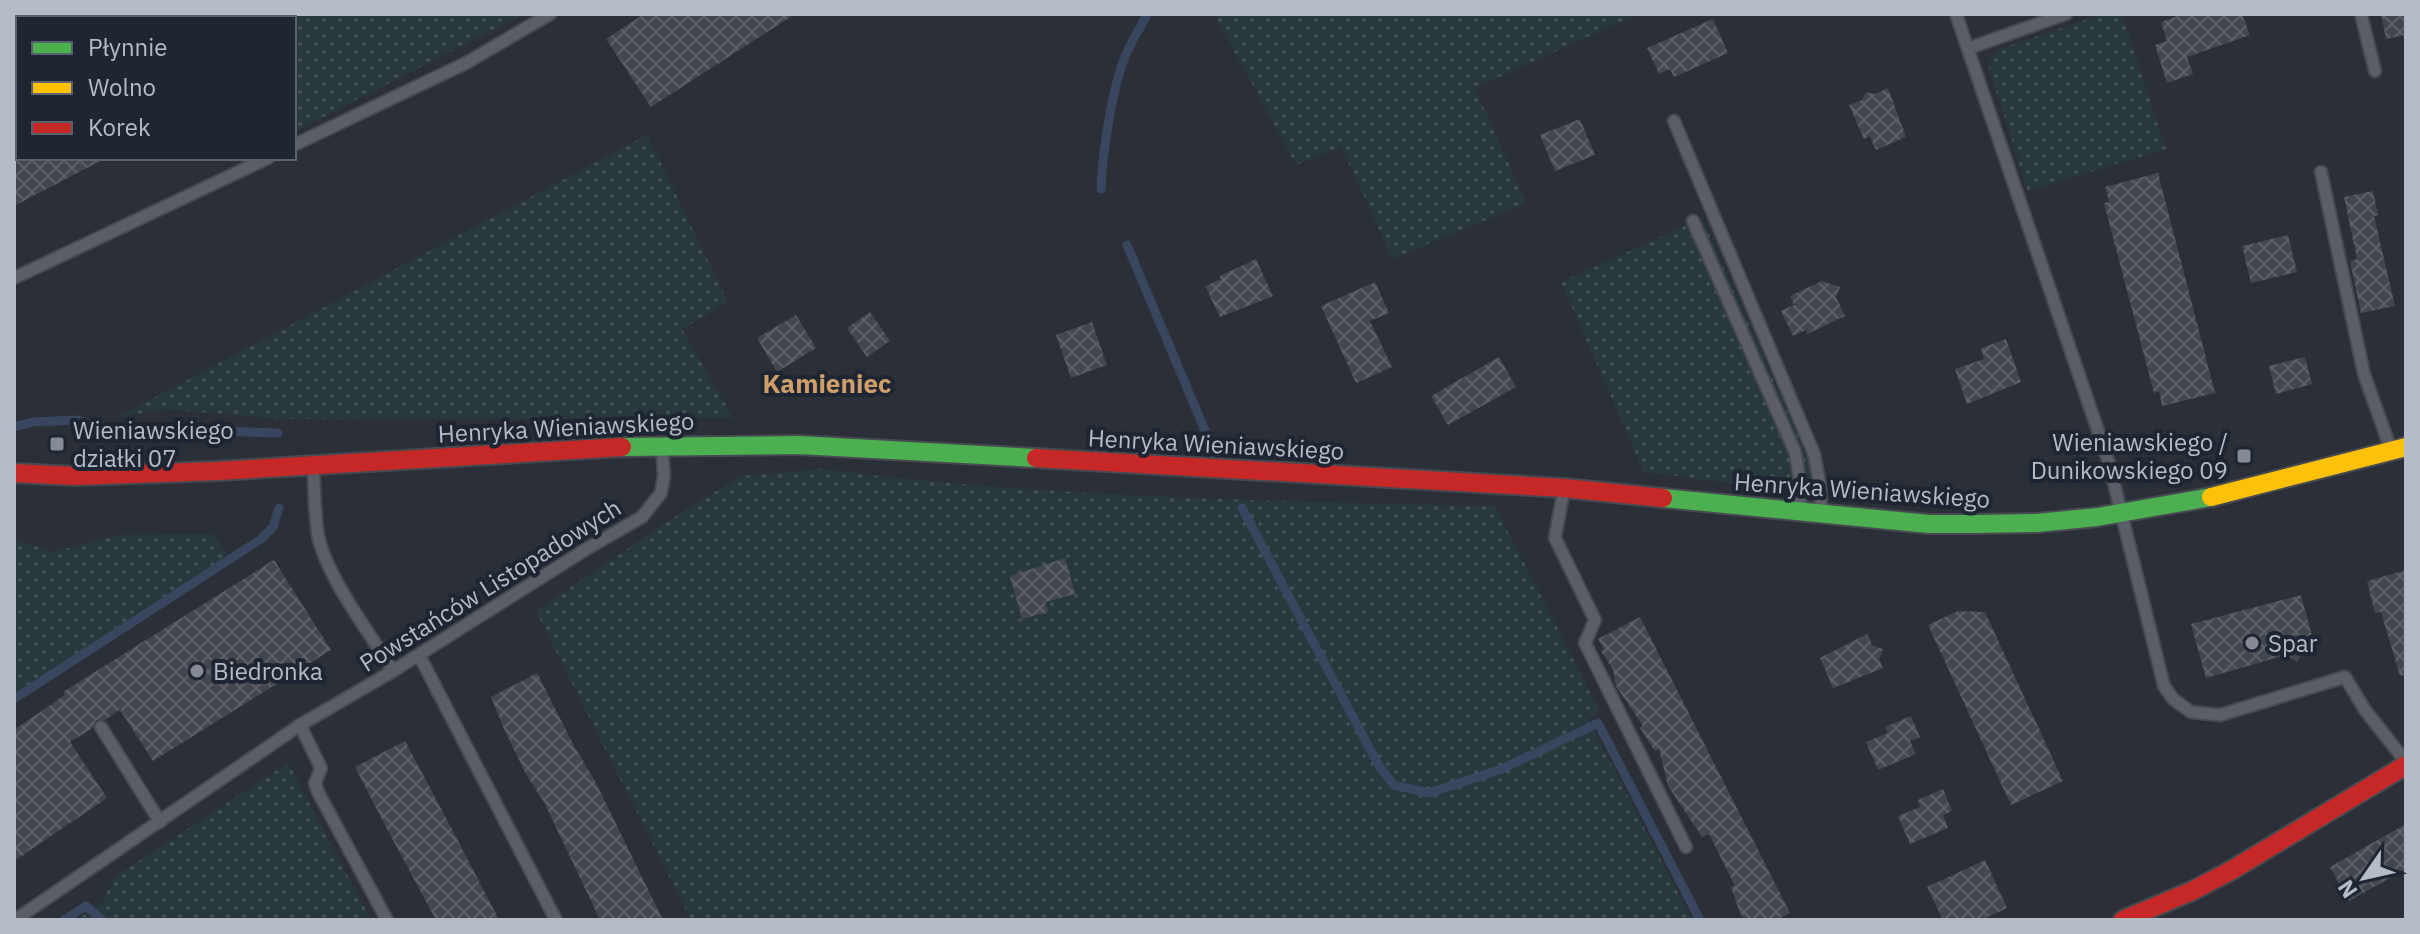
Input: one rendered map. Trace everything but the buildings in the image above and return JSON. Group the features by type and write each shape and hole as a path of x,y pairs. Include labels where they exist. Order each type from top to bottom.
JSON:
{"street":[{"name":"Henryka Wieniawskiego","path":"14,473 75,476 662,445 799,445 1564,488 1929,524 1982,525 2054,522 2120,513 2247,488 2398,449"},
{"path":"2123,920 2157,913 2406,764"}],"lane":[{"path":"296,144 466,63 550,14"},
{"path":"1956,14 2109,463 2164,686 2173,699 2191,712 2220,715 2345,677 2365,710 2406,764"},
{"path":"1969,48 2066,14"},
{"path":"2361,14 2375,71"},
{"path":"1674,121 1814,454 1821,512"},
{"path":"14,278 264,160"},
{"path":"2321,172 2364,374 2398,449"},
{"path":"1693,221 1795,452 1800,481 1800,510"},
{"name":"Powstańców Listopadowych","path":"15,920 300,725 642,517 661,493 664,476 662,445"},
{"path":"313,465 316,519 324,555 333,575 393,671"},
{"path":"1564,488 1555,538 1595,620 1585,643 1686,847"},
{"path":"419,655 556,920"},
{"path":"300,725 321,768 315,783 318,792 387,920"},
{"path":"101,727 160,822"}],"shaded area":[{"path":"14,14 128,14 16,16 14,70"},
{"path":"524,14 296,131 296,16 145,16"},
{"path":"1214,14 1638,14 1475,88 1526,203 1393,259 1341,147 1296,165"},
{"path":"2102,14 2122,14 2166,149 2028,191 1988,65 1997,50"},
{"path":"647,135 728,302 682,329 733,418 278,419 165,409 118,417"},
{"path":"1702,218 1824,495 1644,472 1561,282"},
{"path":"821,469 1073,492 1495,506 1600,712 1588,719 1692,920 691,920 536,611 688,508 742,476"},
{"path":"212,534 229,555 14,694 14,539 52,552 118,535"},
{"path":"288,763 371,920 76,920 102,903 115,877"}],"waterway":[{"path":"1101,189 1115,88 1126,53 1147,14"},
{"path":"1127,245 1217,459"},
{"path":"14,427 33,422 76,420 108,428 278,433"},
{"path":"14,699 261,539 273,527 279,508"},
{"path":"1242,508 1379,766 1394,785 1429,793 1502,769 1598,723 1700,920"},
{"path":"64,920 86,906 102,920"}],"traffic: fast":[{"path":"622,447 799,445 1036,458"},
{"path":"1663,498 1929,524 1975,524 2037,523 2097,517 2211,497"}],"traffic: slow":[{"path":"2211,497 2406,447"}],"traffic: jam":[{"path":"14,473 75,476 217,471 622,447"},
{"path":"1036,458 1564,488 1663,498"},
{"path":"2123,920 2192,891 2232,870 2406,765"}],"place":[{"name":"Wieniawskiego działki 07","path":"57,444"},
{"name":"Wieniawskiego / Dunikowskiego 09","path":"2244,456"},
{"name":"Spar","path":"2252,643"},
{"name":"Biedronka","path":"197,671"}],"district":[{"name":"Kamieniec","path":"827,383"}]}
